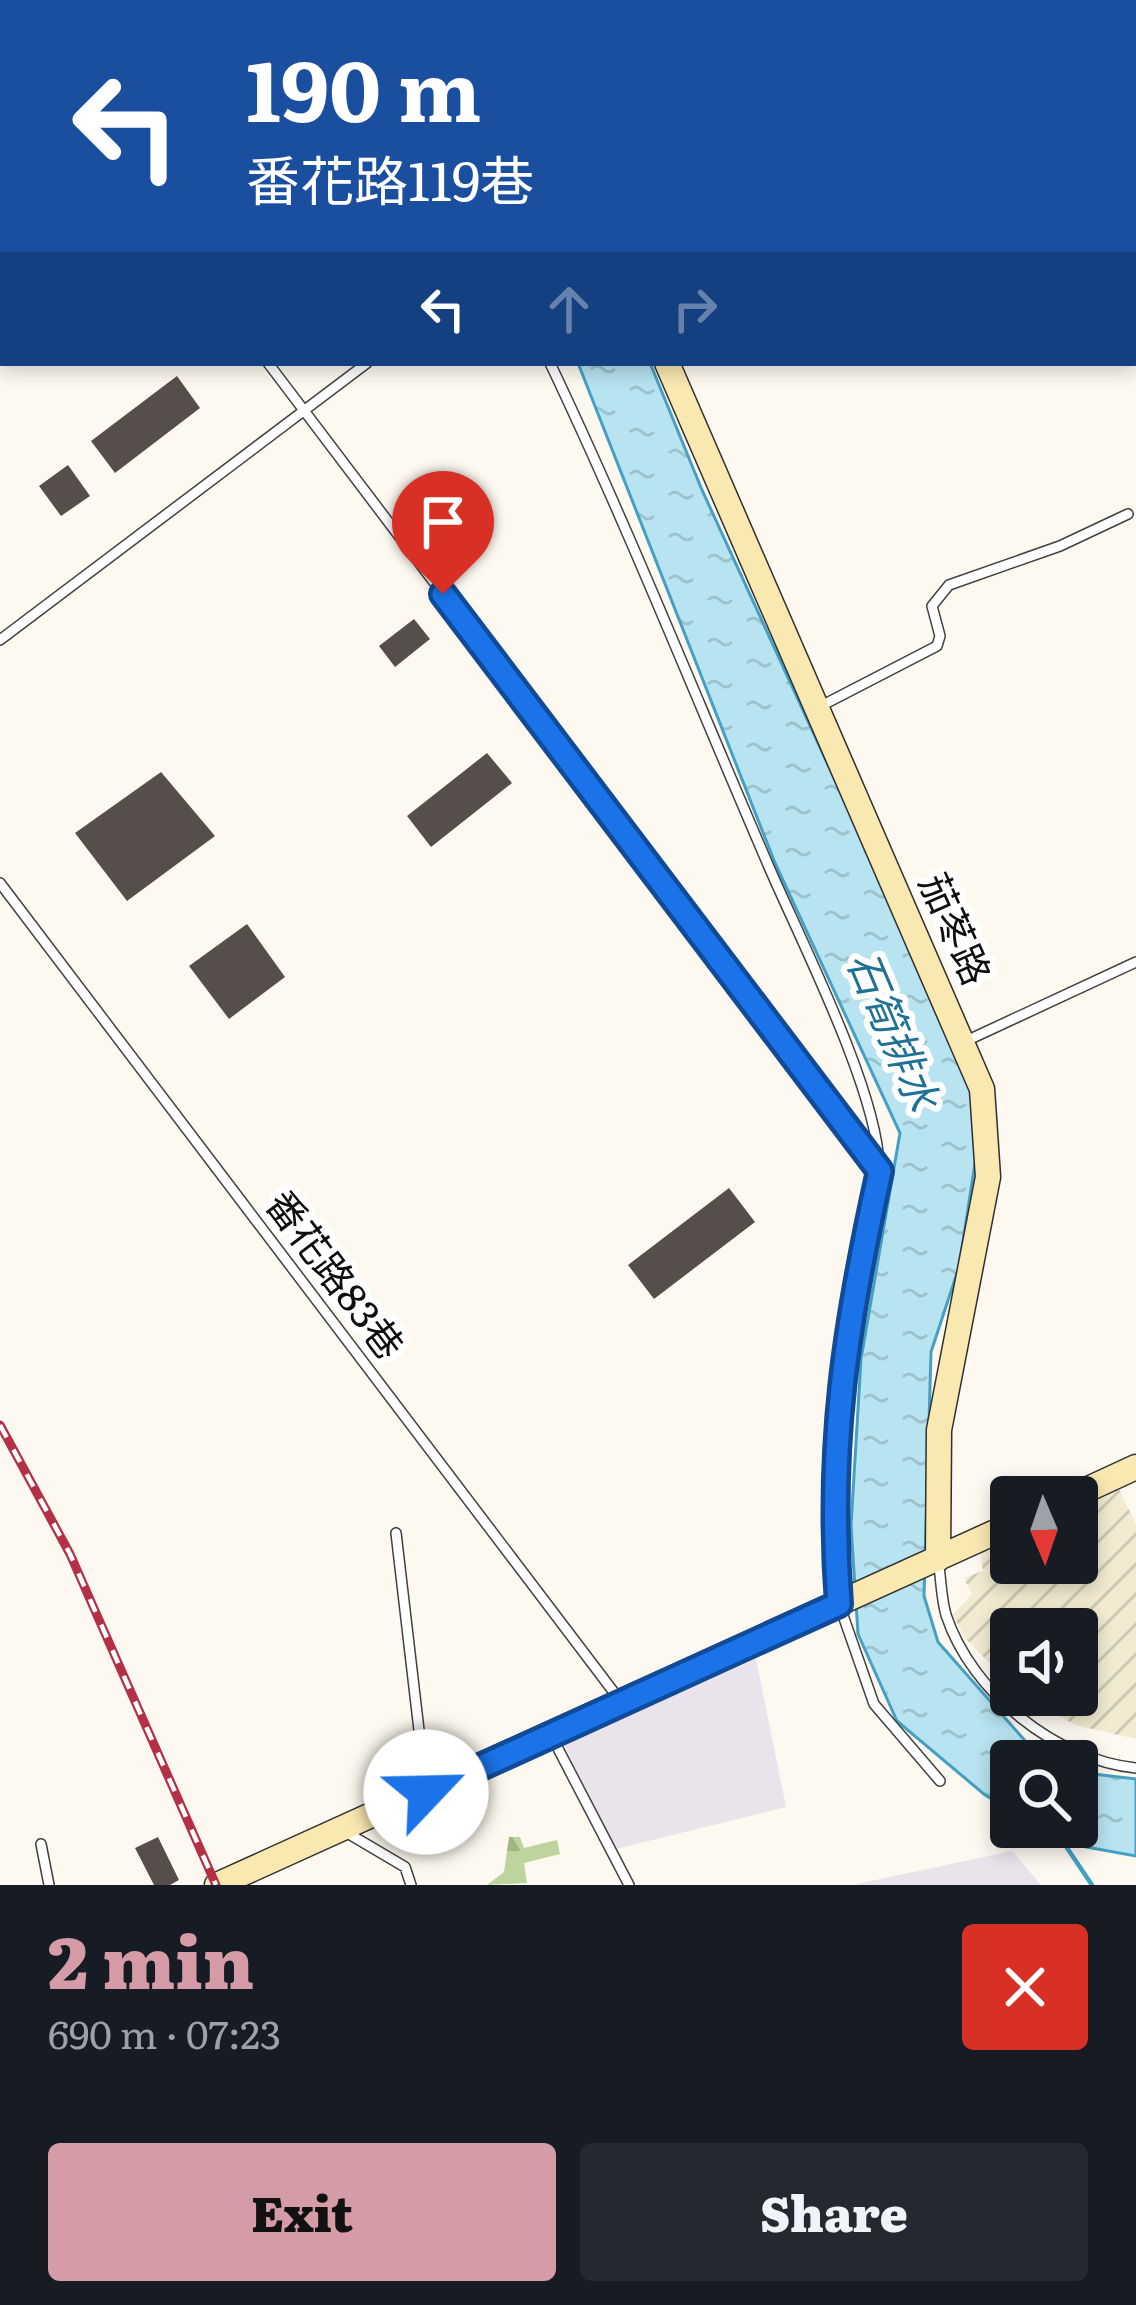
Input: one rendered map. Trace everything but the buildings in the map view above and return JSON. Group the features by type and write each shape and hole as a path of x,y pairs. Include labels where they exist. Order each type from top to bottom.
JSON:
{"street":[{"name":"茄苳路","path":"669,366 966,1041 986,1106 988,1178 939,1430 938,1559"},
{"path":"839,1604 831,1499 838,1393 880,1171"},
{"path":"1098,1485 1136,1467"},
{"path":"219,1884 990,1535"}],"lane":[{"path":"270,366 880,1171"},
{"path":"0,640 363,366"},
{"path":"551,366 630,531 824,992 879,1138 880,1171"},
{"path":"818,708 937,646 940,635 932,606 949,585 1060,546 1128,514"},
{"name":"番花路83巷","path":"0,883 622,1703"},
{"path":"966,1041 1136,962"},
{"path":"396,1533 426,1792"},
{"path":"938,1559 945,1613 986,1682 1043,1736 1077,1754 1136,1768"},
{"path":"839,1604 874,1704 940,1781"},
{"path":"552,1737 628,1885"},
{"path":"340,1828 404,1868 411,1885"},
{"path":"41,1844 49,1885"}],"shaded area":[{"path":"1118,1487 1136,1524 1136,1739 1075,1725 1059,1716 1098,1716 1098,1608 990,1608 990,1664 964,1637 953,1614 972,1594 964,1578 983,1571 980,1551 990,1546 990,1584 1098,1584 1098,1496"},
{"path":"756,1659 786,1807 612,1850 564,1744"},
{"path":"1012,1851 1041,1885 852,1885"}],"green space":[{"path":"509,1837 520,1837 524,1848 557,1840 560,1854 524,1863 527,1883 487,1885 504,1872"}],"water":[{"name":"石筍排水","path":"579,366 651,366 702,490 984,1105 959,1267 931,1352 924,1596 938,1642 990,1701 990,1716 1003,1716 1024,1740 990,1740 990,1798 897,1721 858,1634 851,1526 861,1359 900,1133 775,863"},
{"path":"1098,1774 1136,1779 1136,1856 1092,1848 1098,1848"}],"waterway":[{"path":"1067,1848 1092,1885"}],"railway":[{"path":"0,1425 70,1554 216,1885"}],"route":[{"path":"426,1792 839,1604 831,1499 838,1393 880,1171 443,594"}]}
